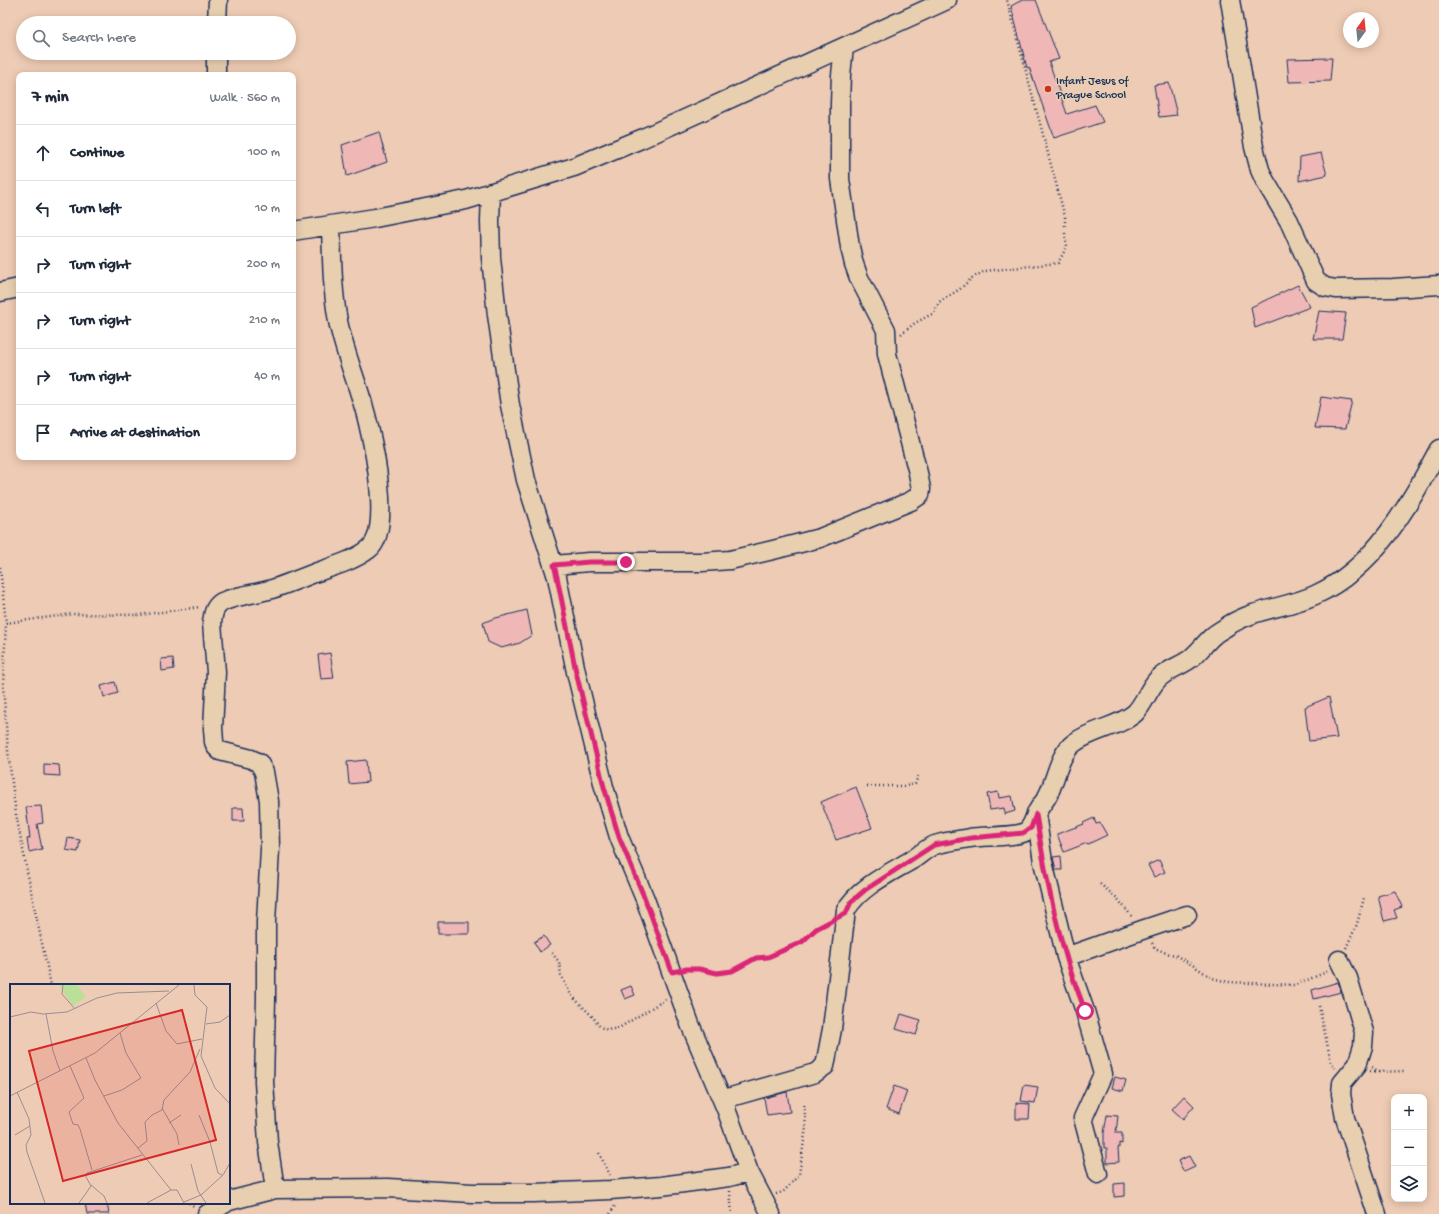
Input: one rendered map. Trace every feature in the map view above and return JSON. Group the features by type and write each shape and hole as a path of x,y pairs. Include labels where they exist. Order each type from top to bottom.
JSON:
{"street":[{"path":"217,16 218,0"},
{"path":"296,231 466,200 574,167 641,139 947,0"},
{"path":"1230,0 1254,147 1260,170 1289,221 1316,280 1325,287 1336,289 1393,288 1439,285"},
{"path":"554,565 589,562 702,562 730,560 820,538 916,499 920,495 918,473 888,362 886,330 867,294 854,264 842,195 840,178 840,104 844,47"},
{"path":"216,60 216,72"},
{"path":"491,192 491,258 497,315 510,405 526,480 557,577 576,672 604,787 619,837 645,899 690,1024 726,1109 749,1172 771,1214"},
{"path":"275,1189 268,1142 264,1082 266,922 270,833 269,801 264,772 259,763 252,759 220,751 214,742 213,728 216,672 212,615 219,604 227,600 271,589 350,559 370,548 378,535 380,509 378,474 368,422 343,342 338,320 332,264 331,225"},
{"path":"0,292 16,289"},
{"path":"726,1109 728,1099 731,1096 815,1073 825,1066 832,1029 846,913 851,902 861,893 934,845 971,838 1023,833 1031,828 1035,811 1048,795 1064,755 1070,746 1088,735 1135,713 1158,679 1168,671 1190,659 1214,635 1232,623 1250,615 1315,595 1332,586 1358,567 1368,558 1404,511 1439,449"},
{"path":"1035,811 1043,862 1066,957 1085,1011 1104,1074 1083,1118 1098,1174"},
{"path":"1066,957 1187,916"},
{"path":"1339,960 1348,978 1364,1032 1362,1049 1357,1065 1342,1082 1341,1094 1345,1118 1377,1214"},
{"path":"230,1201 275,1189 388,1188 472,1193 534,1193 625,1189 729,1177 749,1172"},
{"path":"207,1214 224,1204"}],"path":[{"path":"887,342 899,336 915,323 934,313 940,302 960,289 972,278 986,272 1058,263 1067,246 1065,234 1066,217 1007,0"},
{"path":"0,567 6,623 3,685 10,767 19,830 51,984"},
{"path":"6,623 73,614 139,615 219,604"},
{"path":"867,786 905,786 915,784 918,776"},
{"path":"1100,884 1117,898 1155,948 1166,954 1175,955 1212,978 1228,982 1295,985 1330,971 1343,954 1357,924 1364,898"},
{"path":"672,972 687,969 699,969 717,973 732,971 756,958 768,957 802,942 816,929 846,913"},
{"path":"552,953 559,962 561,975 571,995 600,1027 608,1030 619,1028 629,1023 678,991"},
{"path":"1319,1006 1331,1062 1338,1072 1404,1071"},
{"path":"1362,1049 1373,1068 1379,1072"},
{"path":"762,1197 783,1192 799,1175 806,1127 804,1103"},
{"path":"729,1177 732,1214"}],"building":[{"path":"1022,0 1036,0 1059,59 1049,62 1067,114 1095,105 1103,122 1054,138 1029,67 1027,68 1011,6"},
{"path":"1332,58 1330,81 1289,82 1287,59"},
{"path":"1169,83 1177,115 1159,117 1154,85"},
{"path":"379,132 387,162 347,176 342,145"},
{"path":"1321,153 1327,175 1299,181 1300,157"},
{"path":"1298,285 1310,307 1255,328 1251,307"},
{"path":"1319,311 1346,313 1342,339 1313,339"},
{"path":"1321,397 1352,401 1345,429 1315,428"},
{"path":"527,610 532,635 520,643 501,648 488,642 483,623 492,619"},
{"path":"330,653 334,678 321,679 318,655"},
{"path":"173,658 174,669 162,671 161,659"},
{"path":"115,682 118,693 104,697 101,686"},
{"path":"1329,697 1337,738 1309,741 1305,707"},
{"path":"366,760 368,782 349,784 347,762"},
{"path":"44,764 59,765 60,776 44,775"},
{"path":"856,787 872,828 836,840 821,802"},
{"path":"998,792 999,798 1012,796 1015,811 1005,814 1004,808 990,810 987,794"},
{"path":"41,806 43,823 37,824 42,849 29,852 27,839 30,838 26,807"},
{"path":"233,808 243,808 244,821 233,821"},
{"path":"1094,818 1096,824 1100,823 1107,835 1088,844 1087,843 1064,852 1057,834 1084,824 1083,823"},
{"path":"68,838 80,840 78,852 66,850"},
{"path":"1061,856 1062,870 1056,870 1053,857"},
{"path":"1159,860 1165,872 1154,877 1148,865"},
{"path":"1395,891 1402,907 1394,910 1397,918 1384,921 1378,896"},
{"path":"438,922 469,922 469,934 438,934"},
{"path":"544,936 550,945 540,952 534,942"},
{"path":"1338,982 1341,992 1314,999 1312,990"},
{"path":"631,986 635,995 625,999 621,990"},
{"path":"901,1014 921,1020 916,1035 896,1029"},
{"path":"1115,1077 1126,1080 1123,1091 1112,1088"},
{"path":"1024,1085 1038,1087 1035,1103 1021,1101"},
{"path":"894,1086 907,1091 899,1114 886,1109"},
{"path":"787,1092 790,1112 767,1115 764,1098"},
{"path":"1184,1096 1194,1106 1183,1119 1172,1109"},
{"path":"1016,1103 1030,1104 1029,1119 1016,1119"},
{"path":"1107,1115 1118,1116 1116,1133 1122,1133 1122,1144 1119,1143 1118,1148 1119,1162 1107,1163 1107,1148 1104,1148 1104,1133"},
{"path":"1189,1156 1195,1167 1184,1172 1178,1161"},
{"path":"1125,1183 1125,1196 1114,1197 1114,1184"},
{"path":"85,1204 107,1204 109,1214 87,1214"}],"place":[{"name":"Infant Jesus of Prague School","path":"1048,89"}],"route":[{"path":"626,562 589,562 554,565 589,732 604,787 619,837 645,899 672,972 687,969 699,969 717,973 732,971 756,958 768,957 802,942 816,929 846,913 846,910 851,902 857,896 934,845 971,838 1023,833 1031,828 1036,814 1043,862 1053,906 1066,957 1085,1011"}]}
